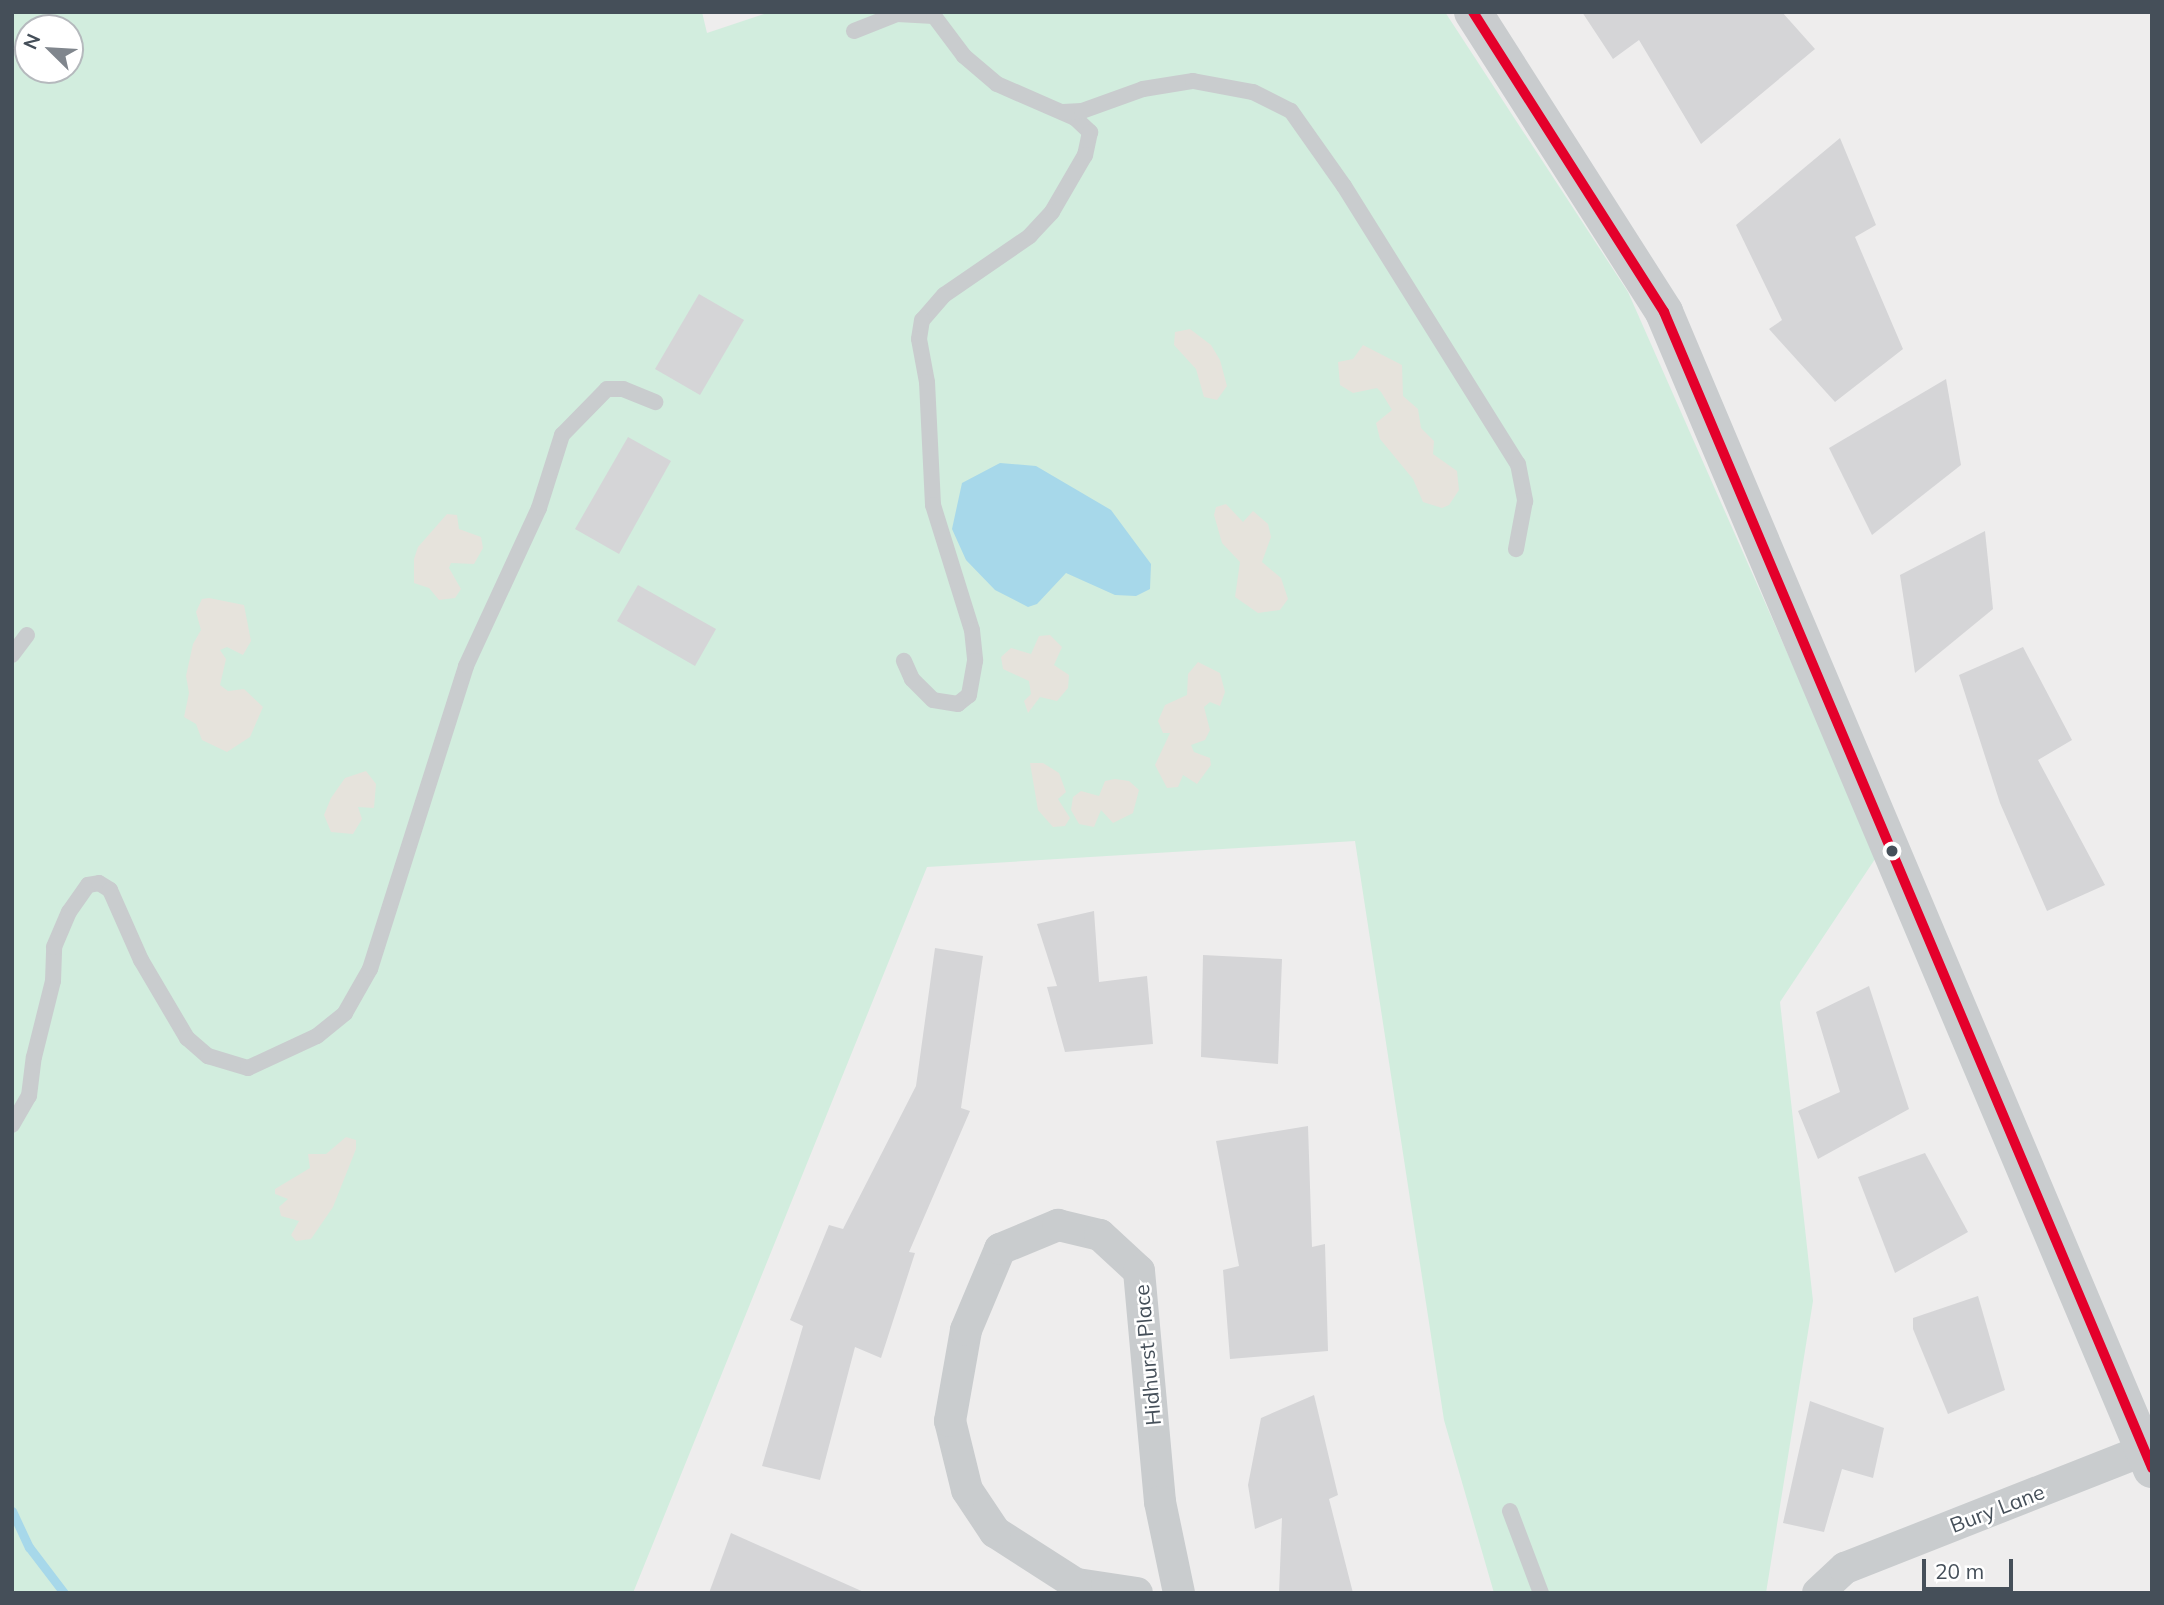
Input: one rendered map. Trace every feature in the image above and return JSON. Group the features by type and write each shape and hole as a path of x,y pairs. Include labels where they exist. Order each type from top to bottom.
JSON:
{"street":[{"path":"1473,12 1664,312 2148,1460"},
{"name":"Hidhurst Place","path":"1137,1593 1076,1584 995,1532 967,1490 950,1421 967,1330 1000,1249 1058,1225 1100,1235 1139,1271 1160,1502 1179,1593"},
{"name":"Bury Lane","path":"1818,1593 1845,1568 2148,1460"}],"lane":[{"path":"854,31 897,14 934,16 964,56 997,84 1063,112 1084,124 1090,139 1052,212 1030,236 944,295 925,312 920,328 936,520 972,630 975,661 969,695 958,704 933,701 912,680 904,661"},
{"path":"1063,112 1082,111 1143,89 1193,80 1253,92 1291,111 1344,186 1518,464 1525,502 1516,549"},
{"path":"12,1125 29,1096 53,981 54,947 69,912 89,885 99,883 110,890 141,960 187,1038 208,1056 248,1068 317,1036 345,1013 370,969 466,666 536,518 562,435 607,389 623,389 656,402"},
{"path":"12,654 27,635"},
{"path":"1510,1511 1541,1593"}],"green space":[{"path":"12,12 702,12 707,33 770,12 1445,12 1628,292 1877,856 1780,1002 1813,1301 1766,1593 1494,1593 1444,1420 1355,841 927,867 633,1593 12,1593"}],"sand":[{"path":"1190,329 1211,345 1220,360 1227,386 1217,400 1204,397 1196,369 1174,345 1175,332"},
{"path":"1363,345 1402,365 1403,396 1418,409 1421,428 1434,441 1433,454 1457,471 1459,490 1449,505 1442,508 1423,502 1413,479 1380,439 1376,423 1392,410 1381,392 1377,388 1353,393 1340,385 1338,362 1353,359"},
{"path":"1226,504 1243,522 1253,511 1268,524 1271,537 1262,562 1281,578 1288,599 1280,610 1258,613 1235,597 1240,562 1222,543 1214,515 1216,507"},
{"path":"447,514 457,515 459,529 481,537 483,548 474,564 451,563 449,568 461,589 455,598 439,600 429,588 414,583 414,559 418,547"},
{"path":"202,599 244,605 251,641 243,655 227,647 220,650 226,659 220,685 228,691 244,689 263,707 250,737 227,752 202,740 196,724 184,717 189,693 186,676 193,644 201,630 196,612"},
{"path":"1050,635 1062,647 1054,665 1069,675 1068,688 1057,701 1040,697 1028,713 1024,701 1031,694 1029,681 1003,669 1001,657 1011,648 1031,654 1039,636"},
{"path":"1198,662 1220,673 1225,692 1220,706 1210,702 1204,707 1210,730 1205,740 1191,745 1194,752 1210,758 1211,765 1197,784 1183,775 1178,787 1167,788 1155,765 1170,733 1163,733 1158,721 1165,705 1187,695 1188,674"},
{"path":"1030,763 1043,763 1059,773 1066,792 1058,799 1070,818 1065,826 1053,827 1038,810"},
{"path":"366,771 376,784 374,808 358,807 362,819 353,834 331,832 324,815 331,798 345,778"},
{"path":"1105,781 1129,781 1139,790 1133,813 1113,823 1101,810 1094,827 1079,824 1071,810 1073,797 1081,791 1099,796"},
{"path":"346,1137 356,1140 356,1149 333,1207 311,1239 296,1241 291,1235 299,1221 281,1216 279,1207 288,1199 275,1194 275,1189 310,1168 308,1154 326,1154"}],"water":[{"path":"1000,463 1036,466 1111,510 1151,564 1150,589 1136,596 1115,595 1066,573 1037,604 1028,607 995,590 966,560 952,529 962,483"}],"building":[{"path":"1582,12 1782,12 1815,49 1701,144 1639,40 1613,59"},
{"path":"1840,138 1876,225 1855,237 1903,349 1835,402 1769,329 1782,320 1736,225"},
{"path":"699,294 744,320 700,395 655,369"},
{"path":"1946,379 1961,465 1872,535 1829,448"},
{"path":"628,437 671,461 619,554 575,529"},
{"path":"1985,531 1993,609 1915,673 1900,575"},
{"path":"638,585 716,629 695,666 617,621"},
{"path":"2023,647 2072,740 2038,760 2105,885 2047,911 2000,803 1959,675"},
{"path":"1094,911 1099,982 1147,976 1153,1044 1065,1052 1047,987 1057,986 1037,924"},
{"path":"935,948 983,956 961,1108 970,1111 909,1252 915,1253 881,1358 855,1347 820,1480 762,1466 803,1326 790,1320 829,1225 843,1229 916,1086"},
{"path":"1203,955 1282,959 1278,1064 1201,1057"},
{"path":"1869,986 1909,1109 1818,1159 1798,1111 1840,1092 1816,1012"},
{"path":"1308,1126 1312,1247 1325,1244 1328,1351 1230,1359 1223,1270 1239,1266 1216,1141"},
{"path":"1925,1153 1968,1232 1895,1273 1858,1177"},
{"path":"1978,1296 2005,1390 1948,1414 1913,1329 1913,1318"},
{"path":"1314,1395 1338,1495 1329,1499 1353,1593 1279,1593 1282,1518 1255,1529 1248,1485 1261,1418"},
{"path":"1810,1401 1884,1428 1873,1478 1842,1469 1824,1532 1783,1523"},
{"path":"731,1533 866,1593 709,1593"}],"waterway":[{"path":"12,1511 29,1547 64,1593"}],"transit line":[{"path":"1473,12 1664,312 2152,1468"}]}
